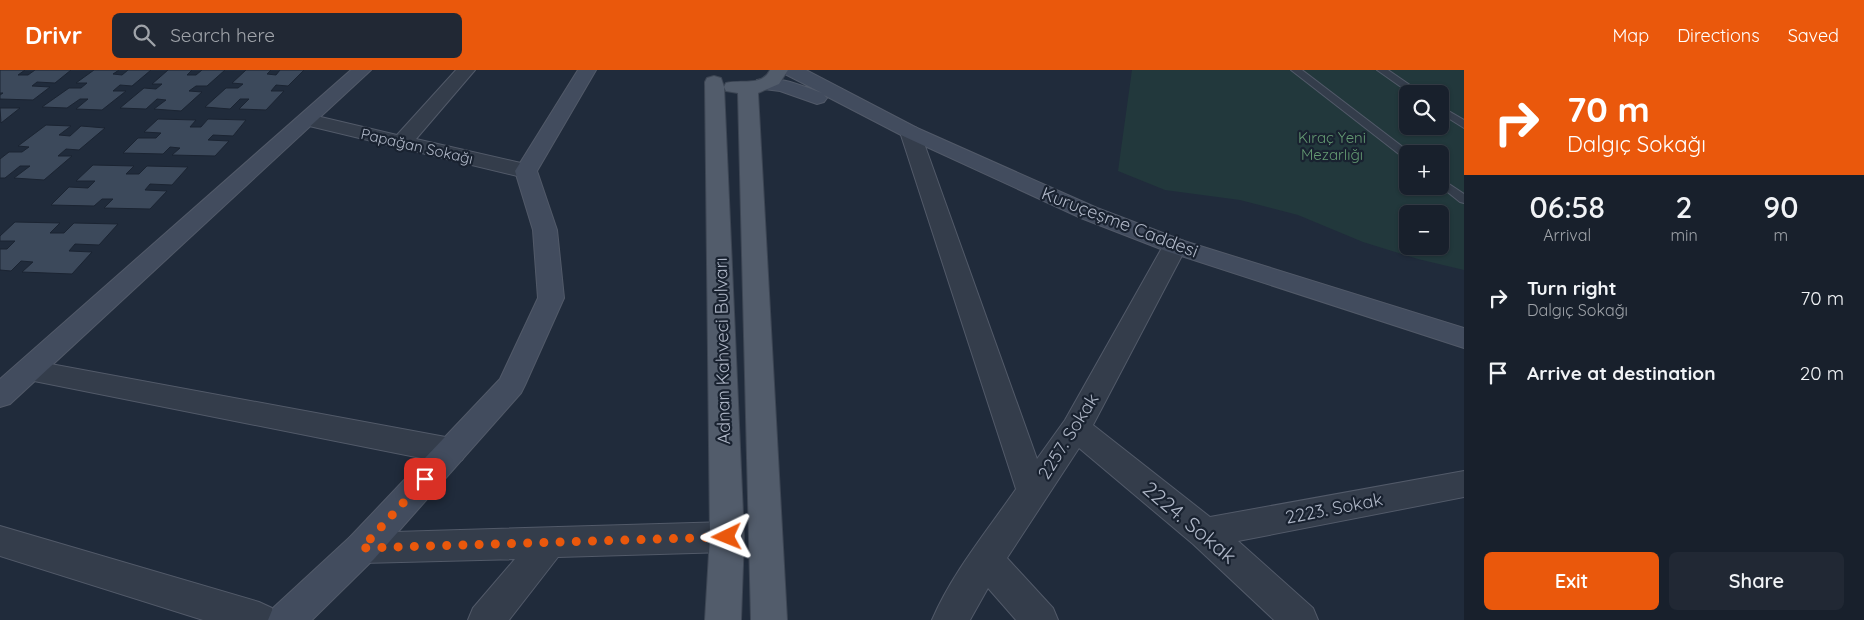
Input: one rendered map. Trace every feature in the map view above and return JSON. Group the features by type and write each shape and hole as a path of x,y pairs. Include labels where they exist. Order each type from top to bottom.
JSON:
{"main road":[{"path":"769,620 748,93 758,86 773,80 779,70"},
{"path":"709,76 725,86 758,86"},
{"name":"Adnan Kahveci Bulvarı","path":"709,76 727,537 723,620"}],"street":[{"path":"0,396 362,70"},
{"path":"402,142 466,70"},
{"path":"286,620 362,548 511,386 551,298 545,230 526,171 587,70"},
{"name":"Kuruçeşme Caddesi","path":"792,70 910,132 1089,213 1175,246 1464,338"},
{"path":"758,86 791,89 910,132 1033,492"},
{"name":"Papağan Sokağı","path":"308,120 526,171"},
{"name":"2257. Sokak","path":"950,620 986,560 1076,428 1175,246"},
{"path":"29,370 451,451"},
{"name":"2224. Sokak","path":"1076,428 1205,533 1300,620"},
{"name":"2223. Sokak","path":"1205,533 1464,484"},
{"path":"362,548 727,537"},
{"path":"0,540 259,620"},
{"path":"486,620 550,542"},
{"path":"986,560 1040,620"}],"lane":[{"path":"1296,70 1399,149"},
{"path":"1382,70 1404,85"},
{"path":"1449,115 1464,125"},
{"path":"1449,188 1464,200"}],"green space":[{"name":"Kıraç Yeni Mezarlığı","path":"1132,70 1464,70 1464,270 1405,255 1449,255 1449,205 1399,205 1399,253 1363,242 1298,215 1240,200 1165,190 1118,171"}],"building":[{"path":"0,70 25,70 18,75 28,75 35,70 71,70 55,83 37,82 32,86 50,87 33,100 0,99 0,95 3,93 0,93"},
{"path":"94,70 119,70 113,74 122,75 128,70 151,70 132,86 120,85 113,91 126,91 102,110 76,109 88,99 80,99 67,108 42,107 69,88 81,88 87,83 76,83"},
{"path":"168,70 192,70 187,75 196,75 202,70 225,70 207,86 196,86 189,91 202,92 181,111 154,109 166,100 157,99 146,109 120,108 144,88 156,89 162,84 152,84"},
{"path":"246,70 271,70 267,74 276,75 280,70 304,70 288,86 276,85 271,91 284,91 266,110 239,109 249,99 240,99 230,109 205,107 226,88 238,88 243,84 232,83"},
{"path":"0,108 20,108 1,123"},
{"path":"158,119 196,120 190,127 201,127 208,119 246,120 233,136 213,135 208,140 229,141 215,156 172,155 180,148 170,147 163,154 123,153 138,138 156,138 161,133 144,132"},
{"path":"46,125 71,126 59,135 70,136 81,126 105,128 79,150 66,149 58,156 72,156 44,180 14,178 30,166 20,166 5,178 0,178 0,159 9,152 22,152 29,147 18,146"},
{"path":"93,165 134,166 126,174 139,174 147,166 188,167 172,185 150,184 145,190 167,191 150,209 104,208 113,199 102,199 94,206 51,205 69,187 88,188 95,181 76,181"},
{"path":"15,222 60,223 50,233 64,233 74,223 118,224 99,245 75,244 69,251 92,252 72,274 22,272 33,262 21,261 11,271 0,270 0,249 7,249 15,241 0,241 0,236"}],"route":[{"path":"425,479 362,548 727,537"}]}
